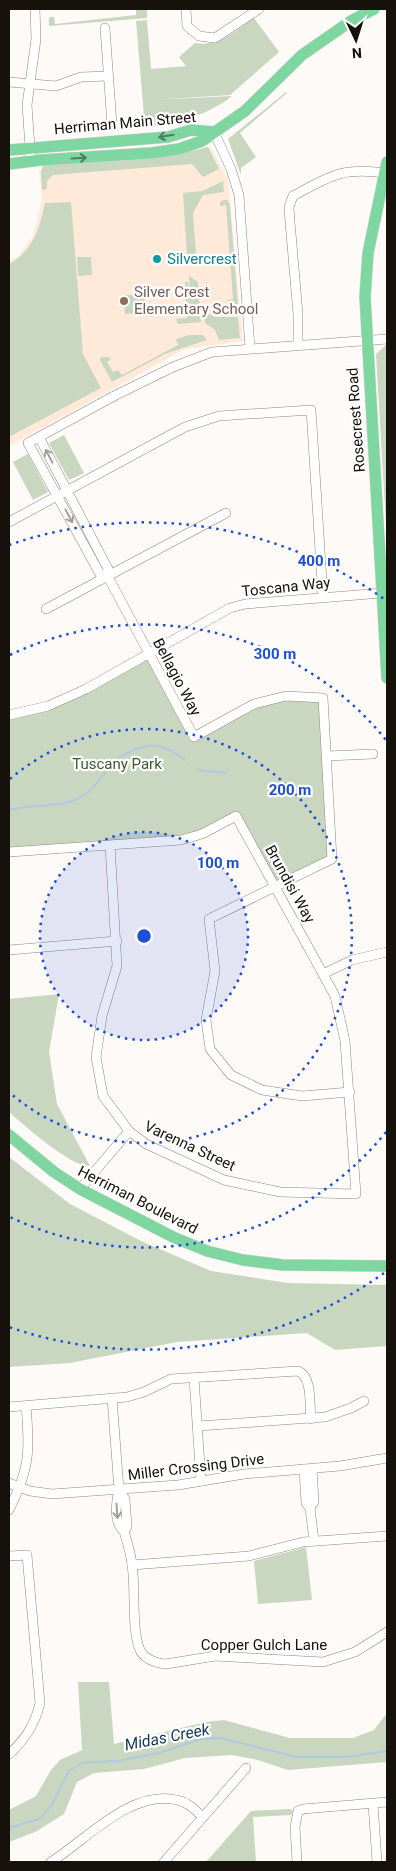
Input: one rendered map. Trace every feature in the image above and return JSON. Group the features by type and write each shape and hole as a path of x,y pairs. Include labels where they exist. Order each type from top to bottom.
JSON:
{"main road":[{"path":"214,132 255,101 302,55 351,21 374,9"},
{"name":"Herriman Main Street","path":"9,150 168,137 192,130 214,132"},
{"name":"Herriman Main Street","path":"9,164 179,150 202,141 214,132"},
{"name":"Rosecrest Road","path":"386,168 368,253 365,297 366,341 387,678"},
{"name":"Herriman Boulevard","path":"9,1135 54,1172 80,1189 173,1238 216,1253 243,1260 283,1265 387,1266"}],"street":[{"path":"31,161 29,147 29,84 36,39 35,9"},
{"path":"186,9 187,26 199,36 215,38 259,9"},
{"path":"105,28 112,124"},
{"path":"9,82 56,86 81,77 108,76"},
{"path":"214,132 231,169 239,195 250,348"},
{"path":"298,346 298,314 290,222 290,206 293,196 324,179 345,171 386,168"},
{"path":"39,437 114,396 173,367 212,352 387,339"},
{"path":"9,522 185,427 219,416 311,410 323,597"},
{"name":"Bellagio Way","path":"108,577 100,574 28,443 39,437 108,569 108,577 194,737 254,704 286,696 323,698 332,859 276,886"},
{"path":"46,609 226,513"},
{"name":"Toscana Way","path":"9,715 48,706 86,689 230,608 244,604 382,593"},
{"path":"327,756 373,754"},
{"name":"Brundisi Way","path":"9,852 180,840 202,834 236,816 335,996 345,1041 356,1194"},
{"name":"Varenna Street","path":"110,845 117,966 102,1016 96,1056 103,1096 129,1131 146,1144 224,1180 280,1192 356,1194"},
{"path":"276,886 209,920 215,971 206,1020 210,1049 231,1075 262,1090 302,1096 350,1092"},
{"path":"9,950 117,941"},
{"path":"323,974 352,960 387,952"},
{"path":"80,1189 129,1131"},
{"path":"9,1407 112,1398 144,1392 171,1379 298,1371 304,1373 307,1379 311,1419"},
{"path":"194,1378 201,1481"},
{"name":"Copper Gulch Lane","path":"112,1398 119,1490 125,1498 127,1527 124,1531 132,1565 140,1650 146,1657 158,1663 215,1656 323,1662 355,1652 387,1632"},
{"path":"198,1426 325,1417 351,1408 364,1401"},
{"path":"9,1510 20,1488 29,1457 26,1406"},
{"name":"Miller Crossing Drive","path":"9,1483 20,1488 52,1494 119,1490 201,1481 258,1472 364,1463 387,1458"},
{"path":"308,1469 314,1502 310,1508 314,1541"},
{"path":"132,1565 249,1556 285,1545 387,1536"},
{"path":"9,1556 27,1555 40,1704 36,1720 30,1731 9,1754"},
{"path":"164,1862 246,1768"},
{"path":"51,1862 108,1819 126,1808 144,1802 176,1799 188,1804 203,1817"},
{"path":"297,1862 295,1814 303,1808 387,1802"},
{"path":"373,1804 377,1862"}],"shaded area":[{"name":"Silver Crest Elementary School","path":"210,146 228,180 243,341 185,349 9,446 9,262 19,256 33,236 42,201 39,170 180,156"}],"green space":[{"path":"136,9 147,9 147,18 49,26 49,17 54,17 55,24 136,15"},
{"path":"254,18 279,52 230,95 153,100 232,96 201,114 145,128 136,21 147,20 151,69 186,66 179,57 195,43 212,43 233,33"},
{"path":"286,92 240,133 256,157 241,168 241,175 228,139"},
{"path":"208,147 219,169 203,177 192,164 53,175 47,181 47,189 42,190 41,172 43,165 179,154"},
{"path":"223,181 224,192 203,195 193,213 196,253 187,257 183,193 202,191"},
{"path":"227,200 230,205 238,304 232,304 227,300 233,299 226,205 220,206 220,202"},
{"path":"71,202 83,354 101,388 9,437 9,264 30,245 38,230 45,203"},
{"path":"77,257 91,257 92,275 78,276"},
{"path":"189,276 198,282 201,322 178,324 176,319 187,318 185,282 188,282 190,312"},
{"path":"144,294 145,313 125,314 124,295"},
{"path":"204,314 215,317 238,317 240,338 219,340 215,330 205,323"},
{"path":"189,335 203,335 207,340 165,354 112,382 100,360 101,357 109,357 111,359 107,362 113,372 118,370 122,375 178,345 176,339"},
{"path":"387,344 387,542 376,354"},
{"path":"64,435 84,473 69,480 49,443"},
{"path":"28,454 48,492 33,500 13,462"},
{"name":"Tuscany Park","path":"149,654 194,737 254,704 286,696 323,698 332,859 276,886 236,816 202,834 9,852 9,715 48,706"},
{"path":"59,994 49,1052 57,1104 90,1166 82,1165 60,1153 9,1112 9,999"},
{"path":"9,1157 70,1204 141,1241 211,1271 288,1283 387,1285 387,1346 335,1350 307,1333 177,1342 70,1363 9,1367"},
{"path":"306,1547 312,1600 258,1604 254,1561"},
{"path":"78,1682 109,1682 114,1744 206,1722 224,1720 290,1738 353,1738 374,1730 387,1713 387,1762 288,1770 258,1760 232,1755 185,1758 144,1769 94,1773 77,1782 64,1814 35,1832 9,1842 9,1810 36,1796 51,1770 60,1760 82,1750"},
{"path":"290,1809 293,1811 291,1815 253,1817 256,1862 206,1862 251,1811"}],"waterway":[{"path":"9,810 61,804 77,799 91,789 115,762 133,750 148,746 162,747 185,760"},
{"path":"198,770 226,773"},
{"name":"Midas Creek","path":"9,1828 41,1818 52,1804 69,1771 81,1763 117,1761 159,1753 200,1739 221,1738 297,1757 347,1757 387,1751"}],"place":[{"name":"Silvercrest","path":"157,259"},
{"name":"Silver Crest Elementary School","path":"124,301"}]}
